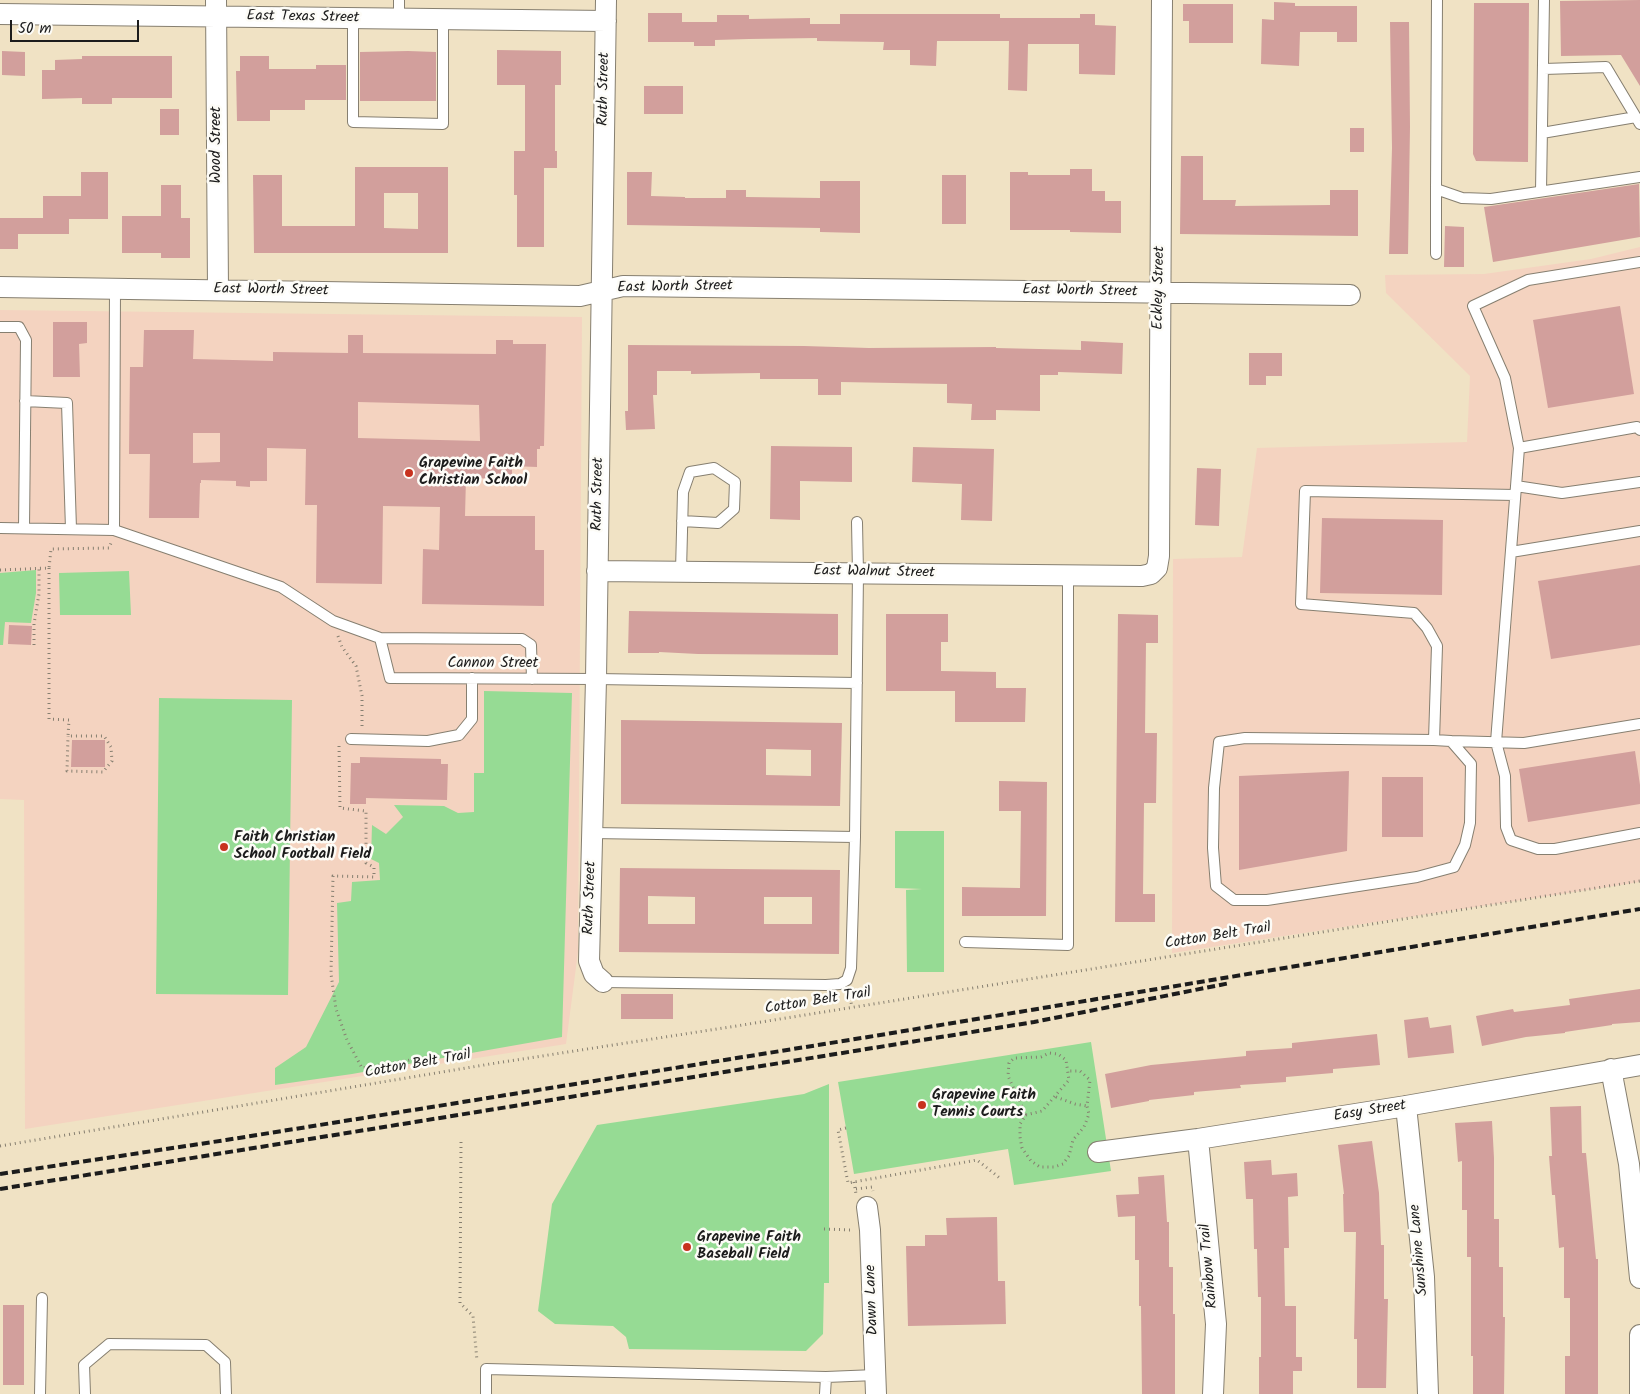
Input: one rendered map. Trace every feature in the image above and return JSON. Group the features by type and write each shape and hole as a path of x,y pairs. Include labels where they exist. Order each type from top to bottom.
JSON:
{"street":[{"name":"Ruth Street","path":"603,982 594,974 589,961 596,679 606,0"},
{"name":"Eckley Street","path":"1151,574 1157,568 1158,556 1162,0"},
{"name":"East Texas Street","path":"0,14 216,8 353,18 399,9 443,19 606,21"},
{"name":"Wood Street","path":"216,8 218,290"},
{"name":"East Worth Street","path":"0,287 580,296 623,286 1350,295"},
{"name":"East Walnut Street","path":"597,571 1142,576 1151,574"},
{"name":"Easy Street","path":"1098,1152 1198,1139 1406,1106 1640,1065"},
{"path":"1611,1069 1629,1164 1640,1278"},
{"name":"Sunshine Lane","path":"1406,1106 1424,1277 1428,1394"},
{"name":"Rainbow Trail","path":"1198,1139 1216,1324 1213,1394"},
{"name":"Dawn Lane","path":"867,1207 870,1230 876,1384"},
{"path":"1640,1335 1640,1394"}],"lane":[{"path":"1436,254 1437,0"},
{"path":"1541,191 1544,0"},
{"path":"353,18 353,122 443,124 443,19"},
{"path":"1542,133 1638,120 1606,67 1544,69"},
{"path":"1436,189 1462,198 1491,199 1640,177"},
{"path":"1640,262 1528,280 1473,306 1505,378 1519,448 1496,742 1505,776 1506,827 1511,840 1538,849 1556,849 1640,833"},
{"path":"114,530 115,289"},
{"path":"0,327 19,327 26,340 24,528"},
{"path":"25,401 67,403 71,529"},
{"path":"1519,448 1637,427 1640,430"},
{"path":"681,572 682,521 683,492 690,472 714,468 735,482 734,509 718,523 682,521"},
{"path":"1434,740 1437,646 1427,628 1414,612 1301,604 1305,491 1516,490 1562,493 1640,482"},
{"path":"603,982 826,985 840,984 847,980 850,968 855,837 857,522"},
{"path":"0,528 114,530 281,588 333,621 380,638 522,639 532,644 532,679"},
{"path":"1511,552 1640,532"},
{"path":"965,942 1068,945 1068,575"},
{"name":"Cannon Street","path":"380,638 390,678 857,683"},
{"path":"350,739 428,741 459,735 472,719 472,678"},
{"path":"1451,741 1471,764 1470,822 1465,845 1454,867 1417,877 1268,900 1234,900 1216,886 1213,848 1214,788 1219,742 1245,738 1434,740 1524,743 1640,724"},
{"path":"592,833 855,837"},
{"path":"40,1394 42,1298"},
{"path":"85,1394 84,1365 109,1344 206,1345 226,1362 226,1394"},
{"path":"486,1394 486,1369 826,1377 876,1384"},
{"path":"826,1377 826,1394"}],"path":[{"path":"68,736 104,736 111,747 112,761 103,772 67,771 68,736 69,720 49,719 50,549 110,548 114,530"},
{"path":"34,645 34,624 40,594 39,568"},
{"path":"0,570 49,568"},
{"path":"333,621 342,647 356,666 362,696 362,729 354,729"},
{"path":"339,737 340,808 366,811 366,863 374,867 374,877 333,876 331,974 336,1009 347,1040 362,1068 459,1052 462,1053 463,1057"},
{"name":"Cotton Belt Trail","path":"0,1146 490,1064 1640,881"},
{"path":"1026,1115 1008,1076 1009,1062 1014,1058 1041,1057 1048,1053 1058,1054 1066,1060 1068,1080 1056,1097 1042,1111 1026,1115 1020,1124 1022,1148 1031,1161 1040,1167 1054,1167 1063,1164 1070,1156 1073,1140 1084,1127 1089,1114 1087,1106 1090,1080 1080,1071 1068,1071"},
{"path":"1056,1097 1087,1106"},
{"path":"846,1128 838,1130 848,1183 977,1160 1001,1179"},
{"path":"462,1142 460,1303 472,1316 476,1361 486,1369"},
{"path":"824,1229 870,1230"}],"shaded area":[{"path":"1640,247 1640,882 1172,953 1173,559 1242,557 1257,448 1467,442 1470,376 1386,293 1385,275 1484,274 1591,259"},
{"path":"0,310 582,317 578,952 566,1044 25,1129 24,800 0,799"}],"green space":[{"path":"36,570 36,593 31,623 5,622 3,645 0,645 0,573"},
{"path":"129,571 131,615 60,615 59,573"},
{"path":"484,691 572,693 562,1037 352,1074 275,1085 275,1068 306,1047 339,982 337,903 351,901 352,882 380,880 379,863 371,859 372,825 386,834 403,817 394,805 444,806 458,813 474,812 474,773 484,773"},
{"name":"Faith Christian School Football Field","path":"159,698 292,700 288,995 156,994"},
{"path":"895,831 944,831 944,972 907,972 906,890 922,889 895,888"},
{"path":"1091,1042 1111,1171 1014,1185 1008,1149 854,1174 838,1082"},
{"name":"Grapevine Faith Baseball Field","path":"829,1084 829,1283 824,1283 823,1334 806,1351 629,1349 626,1337 613,1326 555,1324 538,1311 552,1204 597,1125 804,1094"}],"building":[{"path":"1640,0 1640,86 1621,55 1561,56 1560,1"},
{"path":"1274,2 1295,3 1295,6 1357,6 1357,42 1337,42 1337,32 1300,32 1299,66 1261,64 1262,19 1274,20"},
{"path":"1474,3 1529,3 1528,162 1476,161 1473,154"},
{"path":"1183,4 1233,4 1233,43 1189,43 1189,21 1183,21"},
{"path":"648,13 682,13 682,22 717,22 717,15 749,15 749,19 810,18 810,24 840,24 840,14 1000,14 1000,18 1080,18 1080,14 1095,14 1095,25 1116,26 1115,75 1079,74 1079,44 1028,44 1027,91 1008,90 1009,41 937,41 936,66 910,65 910,50 883,50 884,42 817,41 817,38 715,40 715,46 694,46 694,42 648,42"},
{"path":"1390,22 1409,22 1408,254 1389,254 1392,148"},
{"path":"497,50 561,51 561,85 555,85 555,151 557,151 557,168 544,168 544,247 517,247 517,195 514,195 514,151 525,151 525,85 497,85"},
{"path":"2,51 25,52 25,76 2,75"},
{"path":"360,52 436,52 436,101 360,101"},
{"path":"82,56 172,56 172,98 112,98 112,104 82,104 82,98 42,99 42,70 55,70 55,60 82,59"},
{"path":"240,56 269,56 269,69 316,69 316,65 346,65 346,100 305,100 305,110 270,110 270,121 237,121 236,71 240,71"},
{"path":"644,86 683,86 683,114 644,114"},
{"path":"160,109 179,109 179,135 160,135"},
{"path":"1350,128 1364,128 1364,152 1350,152"},
{"path":"1181,156 1203,156 1203,200 1236,200 1235,206 1330,205 1330,190 1358,190 1358,236 1180,234"},
{"path":"355,167 448,167 448,253 254,253 253,175 282,175 282,226 355,226","holes":["384,193 418,193 418,229 384,228"]},
{"path":"1070,169 1092,169 1092,191 1105,191 1105,201 1121,201 1121,233 1070,232 1070,230 1010,230 1010,172 1028,172 1028,175 1070,175"},
{"path":"81,172 108,172 108,219 69,219 69,234 18,234 18,249 0,249 0,218 43,218 43,196 81,196"},
{"path":"627,172 652,172 651,196 685,198 726,198 726,190 746,190 746,197 820,198 820,181 860,181 860,233 820,232 820,228 627,225"},
{"path":"942,175 966,175 966,224 942,224"},
{"path":"1639,184 1640,237 1493,262 1484,207"},
{"path":"161,185 181,185 181,218 190,218 190,258 161,258 161,253 122,253 122,216 161,216"},
{"path":"1445,226 1464,227 1464,267 1444,267"},
{"path":"1620,306 1634,394 1548,408 1533,320"},
{"path":"53,322 87,322 87,343 79,344 80,377 53,377"},
{"name":"Grapevine Faith Christian School","path":"144,330 194,330 193,359 273,361 273,352 348,353 348,335 363,335 363,353 496,354 496,340 513,340 513,344 546,344 544,446 540,446 540,449 537,449 537,467 512,466 512,479 466,478 465,516 535,516 535,550 544,550 544,606 422,604 423,549 439,550 440,507 383,506 382,584 316,583 317,505 305,505 306,449 267,448 267,481 250,481 250,487 236,486 236,481 201,480 199,518 149,518 150,454 129,454 130,367 143,367","holes":["358,402 479,405 480,441 358,438","193,433 220,433 220,462 193,463"]},
{"path":"1081,341 1123,343 1122,374 1058,372 1058,375 1040,375 1040,411 996,410 996,420 971,420 972,404 947,403 947,384 841,382 841,395 818,395 818,379 760,379 760,373 691,374 691,371 657,371 657,395 653,395 655,429 626,430 625,411 628,411 628,345 869,348 996,347 1081,350"},
{"path":"1249,353 1282,353 1282,376 1266,376 1266,385 1249,385"},
{"path":"771,446 852,447 852,482 800,481 800,520 770,519"},
{"path":"913,447 994,449 992,521 961,520 962,484 912,482"},
{"path":"1197,468 1221,469 1219,526 1195,525"},
{"path":"1322,518 1443,520 1442,595 1320,593"},
{"path":"1640,565 1640,645 1551,659 1538,581"},
{"path":"629,611 838,614 838,655 628,653"},
{"path":"886,614 948,614 948,642 941,642 941,671 996,672 996,688 1026,688 1025,722 955,722 955,691 886,691"},
{"path":"1118,614 1158,615 1158,643 1146,643 1145,733 1157,733 1156,803 1144,803 1143,894 1155,894 1155,922 1115,922"},
{"path":"9,625 32,626 31,645 8,644"},
{"path":"621,720 842,723 840,806 621,804","holes":["766,749 811,750 811,776 766,775"]},
{"path":"72,740 105,740 105,767 71,767"},
{"path":"1635,751 1640,785 1640,804 1528,822 1519,769"},
{"path":"360,757 441,759 441,764 448,764 447,800 366,798 366,804 350,804 351,763 360,763"},
{"path":"1349,771 1347,851 1239,870 1239,776"},
{"path":"1382,777 1423,777 1423,837 1382,837"},
{"path":"999,781 1047,782 1046,916 962,916 962,887 1020,888 1021,811 999,811"},
{"path":"620,868 840,870 839,954 619,952","holes":["648,896 695,897 695,924 648,924","764,897 812,897 812,924 764,924"]},
{"path":"1640,989 1640,1022 1612,1024 1565,1033 1526,1037 1482,1046 1476,1016 1513,1009 1514,1012 1570,1005 1569,999"},
{"path":"621,994 673,994 673,1019 621,1019"},
{"path":"1428,1017 1430,1028 1451,1025 1454,1053 1408,1058 1404,1020"},
{"path":"1377,1034 1380,1065 1333,1069 1333,1073 1286,1077 1286,1082 1240,1085 1241,1088 1194,1092 1194,1095 1149,1100 1111,1108 1105,1074 1151,1065 1246,1056 1246,1051 1292,1048 1292,1043"},
{"path":"1581,1106 1582,1153 1586,1153 1596,1259 1598,1259 1598,1394 1565,1394 1565,1356 1570,1356 1570,1298 1564,1298 1564,1247 1559,1248 1555,1195 1552,1195 1549,1156 1552,1156 1550,1107"},
{"path":"1492,1121 1494,1219 1499,1219 1499,1267 1503,1267 1503,1317 1505,1317 1504,1394 1473,1394 1471,1257 1467,1257 1467,1210 1462,1210 1462,1161 1458,1162 1455,1123"},
{"path":"1372,1141 1379,1193 1381,1245 1384,1245 1384,1299 1388,1299 1386,1388 1357,1388 1357,1339 1354,1339 1356,1232 1344,1232 1344,1194 1338,1145"},
{"path":"1271,1160 1272,1175 1297,1173 1298,1196 1288,1197 1289,1248 1284,1248 1285,1306 1296,1306 1296,1357 1302,1357 1302,1371 1293,1371 1293,1394 1259,1394 1261,1297 1258,1297 1257,1249 1254,1249 1253,1199 1246,1199 1244,1162"},
{"path":"1164,1175 1167,1222 1169,1222 1169,1267 1173,1267 1175,1394 1142,1394 1141,1306 1139,1306 1139,1260 1135,1260 1135,1216 1118,1217 1116,1195 1139,1194 1138,1177"},
{"path":"997,1217 998,1281 1005,1281 1006,1324 908,1326 906,1246 925,1246 925,1235 947,1235 946,1218"},
{"path":"3,1305 24,1305 24,1385 3,1385"}],"railway":[{"path":"0,1174 226,1140 868,1037 1640,909"},
{"path":"0,1189 1034,1022 1230,983"}],"place":[{"name":"Grapevine Faith Christian School","path":"409,473"},
{"name":"Faith Christian School Football Field","path":"224,847"},
{"name":"Grapevine Faith Tennis Courts","path":"922,1105"},
{"name":"Grapevine Faith Baseball Field","path":"687,1247"}]}
